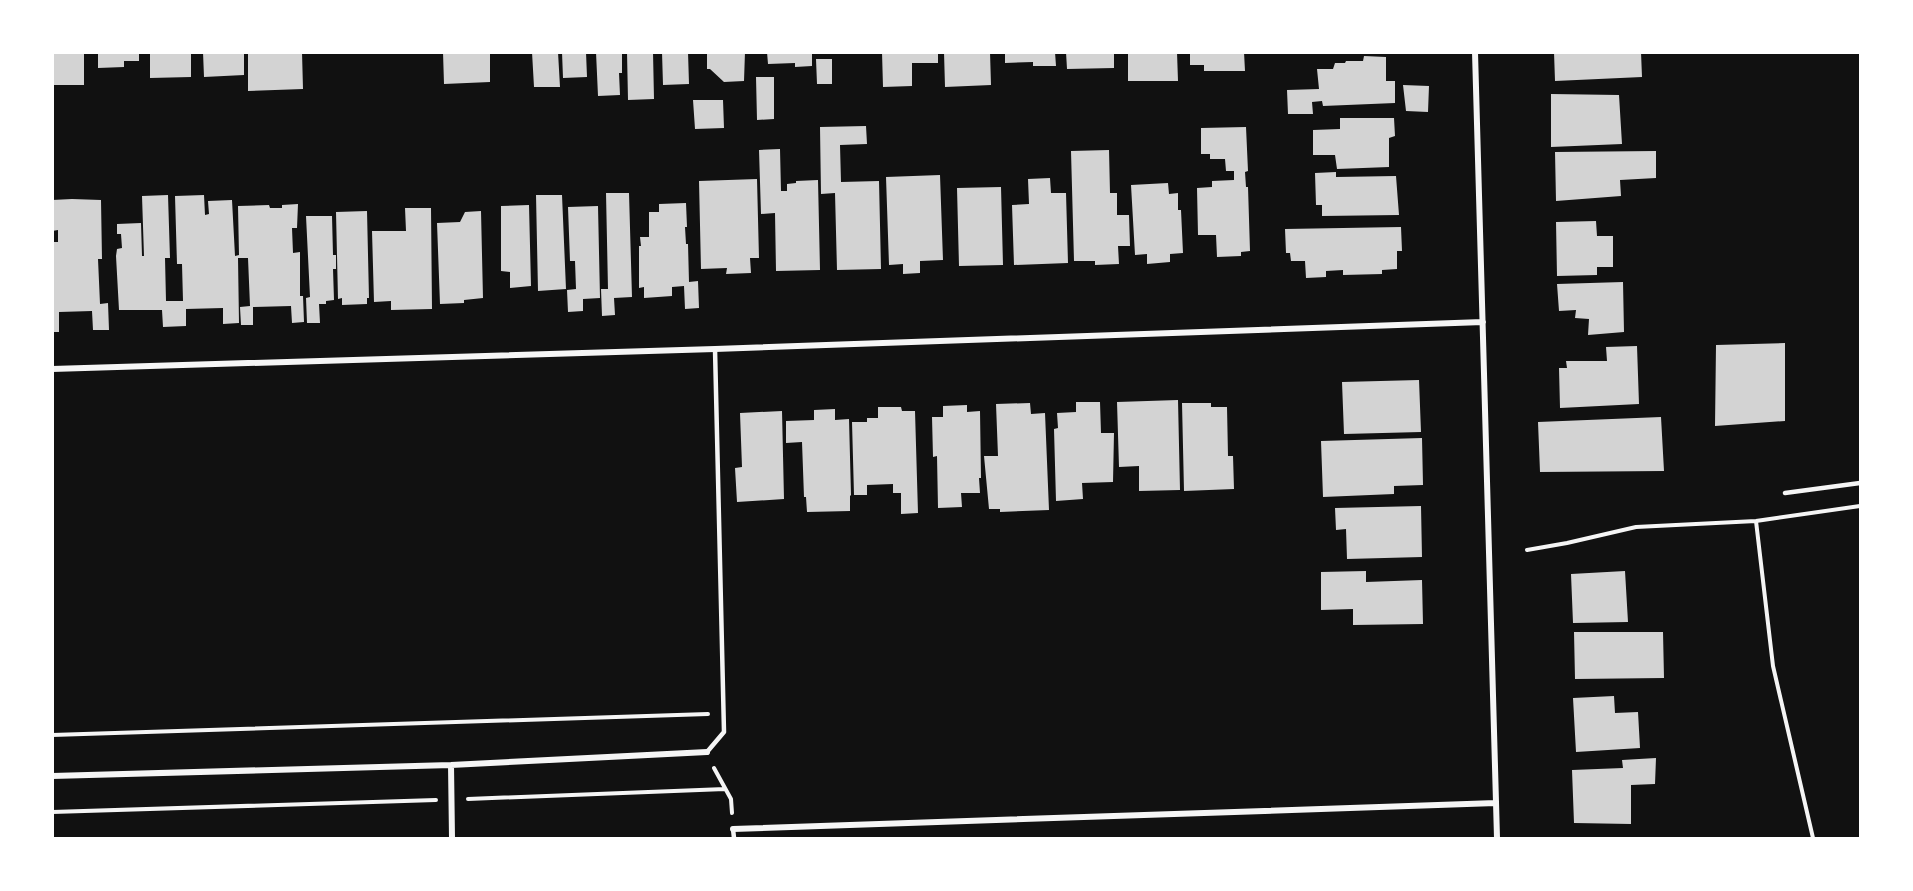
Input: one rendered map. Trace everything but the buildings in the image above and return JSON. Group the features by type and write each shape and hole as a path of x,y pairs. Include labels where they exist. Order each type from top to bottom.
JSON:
{"street":[{"path":"1475,52 1497,838"},
{"path":"52,369 715,350 1483,322"},
{"path":"52,776 450,765 707,753"},
{"path":"450,765 452,838"},
{"path":"734,829 1496,803"}],"lane":[{"path":"707,753 724,732 715,350"},
{"path":"1785,493 1860,483"},
{"path":"734,829 734,838"}],"path":[{"path":"1527,550 1636,527 1755,521 1860,506"},
{"path":"1755,521 1773,666 1813,838"},
{"path":"52,735 724,714"},
{"path":"707,753 731,799 734,829"},
{"path":"52,812 725,789"}]}
